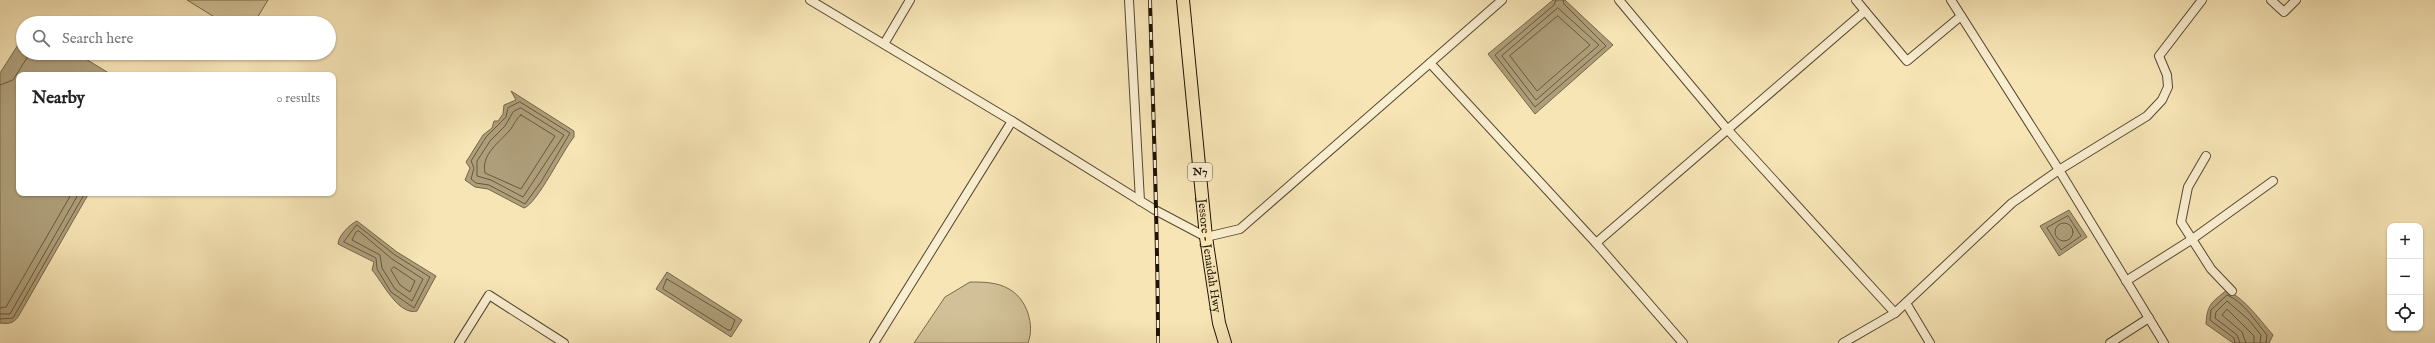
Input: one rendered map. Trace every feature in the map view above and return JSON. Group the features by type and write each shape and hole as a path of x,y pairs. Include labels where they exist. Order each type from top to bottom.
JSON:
{"highway":[{"name":"Jessore - Jenaidah Hwy","path":"1183,0 1206,237 1218,323 1225,343"}],"street":[{"path":"810,0 1012,121 1140,200 1206,237 1240,229 1502,0"},
{"path":"884,44 910,0"},
{"path":"1129,0 1140,200"},
{"path":"1619,0 1727,128 1895,313"},
{"path":"1856,0 1908,61 1961,16"},
{"path":"1951,0 2059,170 2164,343"},
{"path":"1843,343 1895,313 2012,203 2059,170 2147,116 2162,100 2168,87 2167,75 2159,56 2202,0"},
{"path":"2271,0 2284,12 2296,0"},
{"path":"1596,243 1727,128 1865,11"},
{"path":"1430,63 1596,243 1683,343"},
{"path":"874,343 1012,121"},
{"path":"2206,156 2188,187 2181,219 2182,226 2211,269 2232,291"},
{"path":"2126,282 2191,240 2273,182"},
{"path":"459,343 489,295 555,341 564,343"},
{"path":"1906,303 1930,343"},
{"path":"2110,343 2149,318"}],"shaded area":[{"path":"187,0 268,0 258,16 213,16"},
{"path":"970,282 985,282 1004,287 1015,293 1021,299 1030,321 1031,328 1028,343 914,343 945,297"}],"water":[{"path":"1553,0 1565,0 1613,45 1535,114 1488,54"},
{"path":"16,48 16,60 87,60 107,72 16,72 16,196 87,196 18,317 11,323 0,323 0,73"},
{"path":"511,91 574,131 574,137 543,187 536,197 524,208 488,189 475,187 465,180 470,168 466,162 483,135 492,128 494,121 498,121 503,114 504,105 516,100"},
{"path":"2069,210 2087,237 2059,256 2040,226"},
{"path":"357,221 397,252 436,276 417,311 410,311 397,303 372,270 374,262 338,244 340,237"},
{"path":"667,272 742,320 731,337 656,289"},
{"path":"2227,290 2246,304 2273,335 2269,343 2233,343 2206,324 2211,304"}],"railway":[{"path":"1150,0 1158,343"}]}
